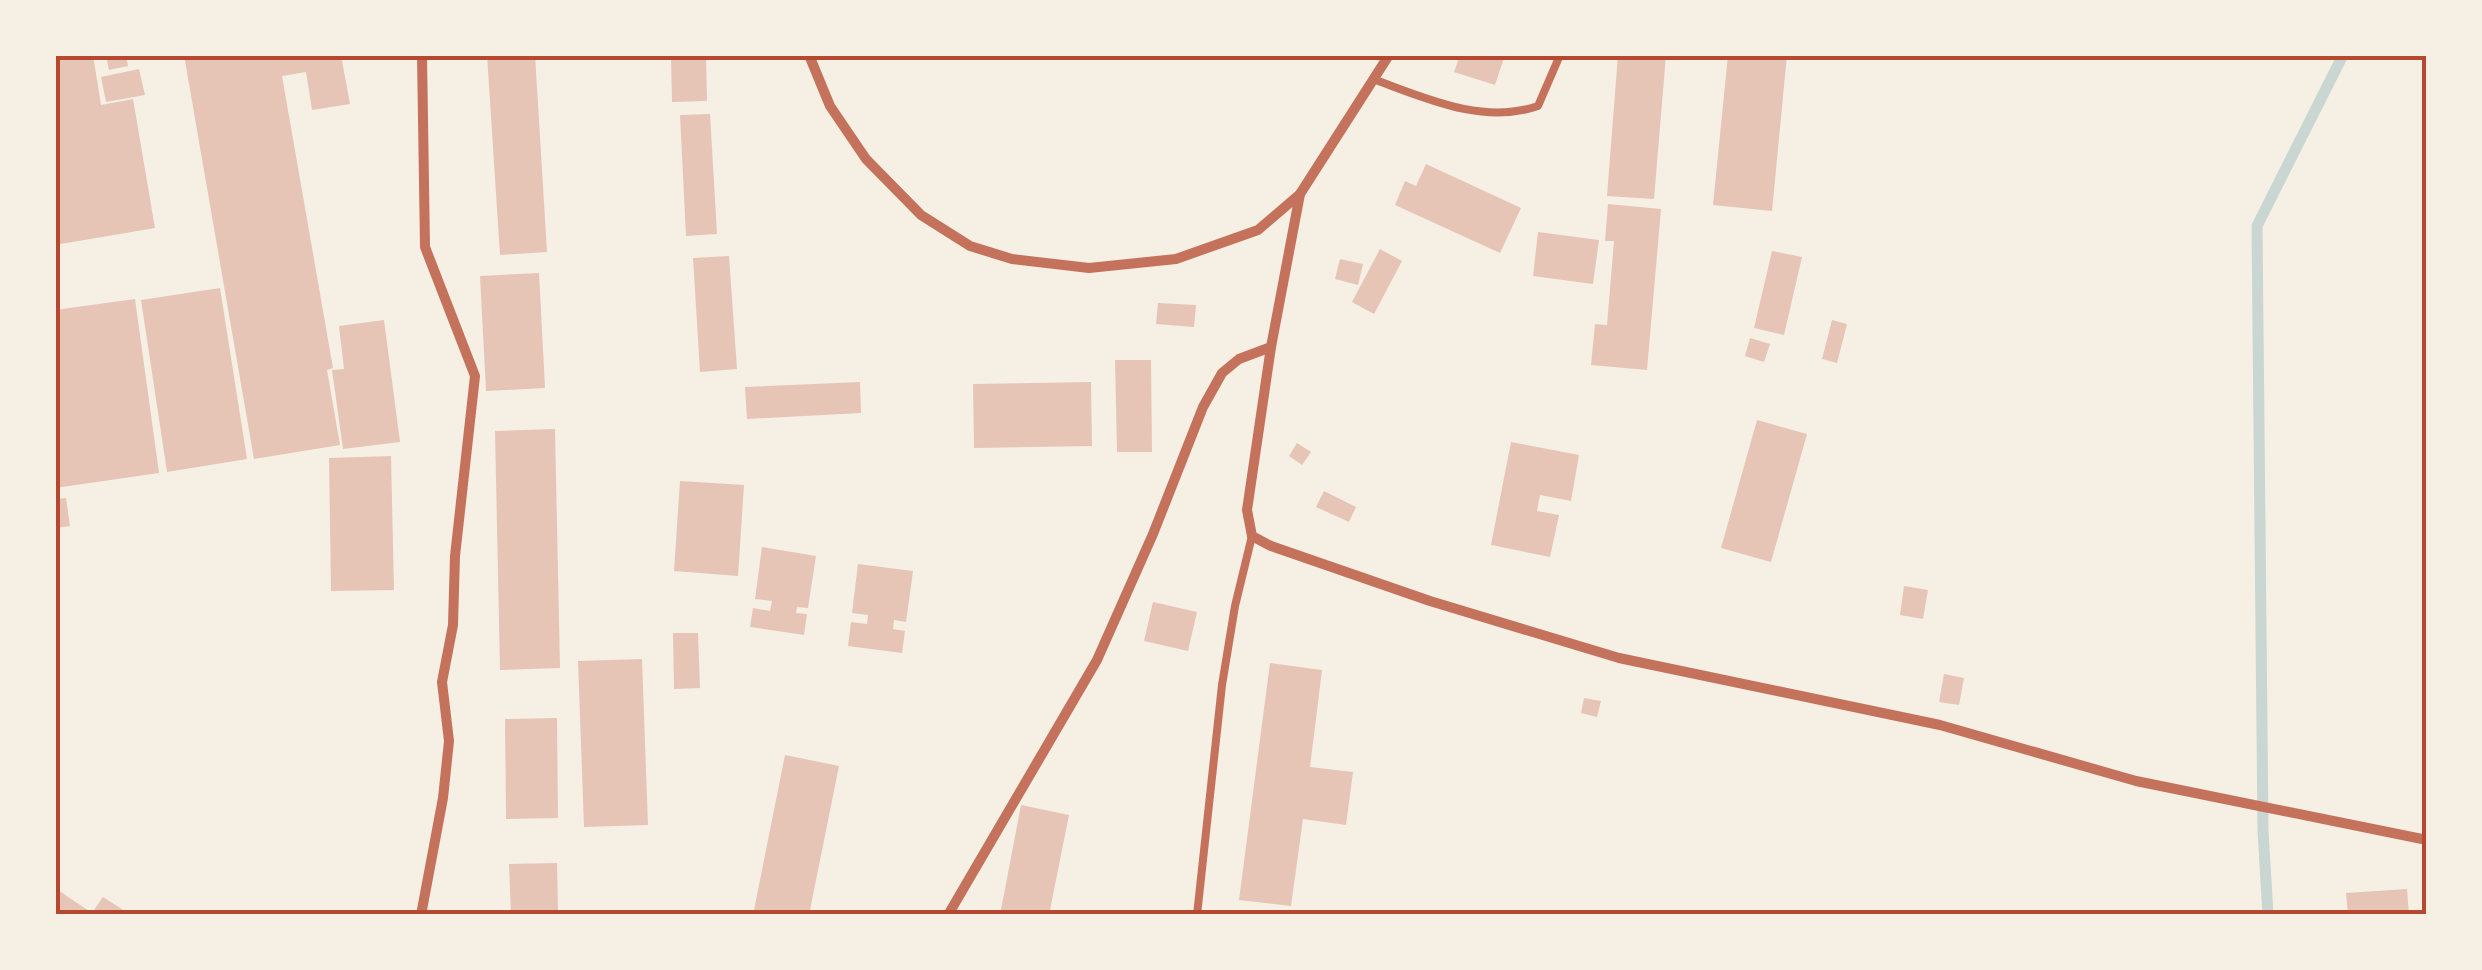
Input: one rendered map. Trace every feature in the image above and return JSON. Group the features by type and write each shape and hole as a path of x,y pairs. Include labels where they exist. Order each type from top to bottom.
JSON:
{"street":[{"path":"421,915 443,798 449,741 442,682 453,625 456,556 476,376 425,247 422,55"},
{"path":"809,55 830,106 866,159 921,215 970,246 1012,259 1089,268 1176,259 1258,230 1300,194 1389,55"},
{"path":"1300,194 1271,346 1247,510 1252,536 1430,601 1619,658 1940,724 2170,788 2427,840"},
{"path":"948,915 1098,660 1154,534 1203,407 1222,373 1239,359 1271,346"}],"lane":[{"path":"1373,79 1451,107 1520,112 1538,106 1560,55"},
{"path":"1197,915 1222,685 1252,536"}],"building":[{"path":"55,55 93,55 101,105 133,99 155,228 55,245"},
{"path":"106,55 126,55 128,66 109,70"},
{"path":"184,55 341,55 350,104 312,110 306,72 282,76 333,368 327,370 340,445 254,459"},
{"path":"487,55 535,55 547,252 500,255"},
{"path":"671,55 706,55 707,101 672,102"},
{"path":"1460,55 1505,55 1495,85 1454,72"},
{"path":"1618,55 1666,55 1654,199 1607,196"},
{"path":"1728,55 1787,55 1772,211 1713,205"},
{"path":"139,69 145,95 106,102 101,77"},
{"path":"710,114 717,234 686,236 680,115"},
{"path":"1426,164 1521,208 1500,253 1395,205 1405,181 1416,186"},
{"path":"1608,204 1661,209 1647,370 1591,365 1595,324 1607,325 1614,241 1605,241"},
{"path":"1538,232 1599,240 1593,284 1533,276"},
{"path":"1380,249 1402,261 1374,314 1352,302"},
{"path":"1772,251 1802,257 1784,335 1754,328"},
{"path":"729,256 737,369 700,372 693,258"},
{"path":"1340,259 1363,264 1358,285 1335,279"},
{"path":"539,273 545,388 486,391 480,276"},
{"path":"220,288 247,459 167,472 141,300"},
{"path":"135,299 159,473 55,488 55,310"},
{"path":"1158,303 1196,305 1194,327 1156,324"},
{"path":"384,320 400,442 343,449 332,370 344,369 339,326"},
{"path":"1832,320 1847,324 1837,363 1822,359"},
{"path":"1750,338 1770,344 1764,362 1745,356"},
{"path":"1115,360 1151,360 1152,452 1117,452"},
{"path":"860,382 861,413 747,419 745,387"},
{"path":"1091,382 1092,446 974,448 973,384"},
{"path":"1757,420 1807,434 1771,562 1721,548"},
{"path":"555,429 560,668 500,670 495,431"},
{"path":"1511,442 1579,455 1571,501 1540,495 1537,511 1559,515 1550,557 1491,545"},
{"path":"1297,443 1311,452 1302,465 1289,456"},
{"path":"391,456 394,590 331,591 329,458"},
{"path":"680,481 744,485 738,576 674,571"},
{"path":"1324,491 1356,507 1349,522 1316,507"},
{"path":"66,498 70,526 55,528 55,499"},
{"path":"762,547 816,556 808,608 797,607 796,613 807,614 804,635 750,627 753,608 770,611 772,601 755,599"},
{"path":"858,564 913,571 906,622 894,620 893,629 905,631 902,653 848,646 851,622 867,624 868,615 852,613"},
{"path":"1904,586 1928,590 1923,619 1900,615"},
{"path":"1153,602 1197,612 1188,651 1144,641"},
{"path":"673,633 698,633 700,688 674,689"},
{"path":"642,659 648,825 584,827 578,661"},
{"path":"1270,663 1322,670 1310,767 1353,772 1346,825 1303,819 1291,906 1239,900"},
{"path":"1944,674 1964,678 1959,705 1939,702"},
{"path":"1584,698 1601,701 1597,717 1581,713"},
{"path":"557,718 558,818 506,819 505,719"},
{"path":"785,755 839,766 809,915 753,915"},
{"path":"1021,805 1069,815 1049,915 1000,915"},
{"path":"557,863 558,915 511,915 509,864"},
{"path":"55,888 92,913 103,897 131,915 55,915"},
{"path":"2407,889 2409,915 2348,915 2346,893"}],"waterway":[{"path":"2268,915 2263,831 2257,226 2343,55"}]}
